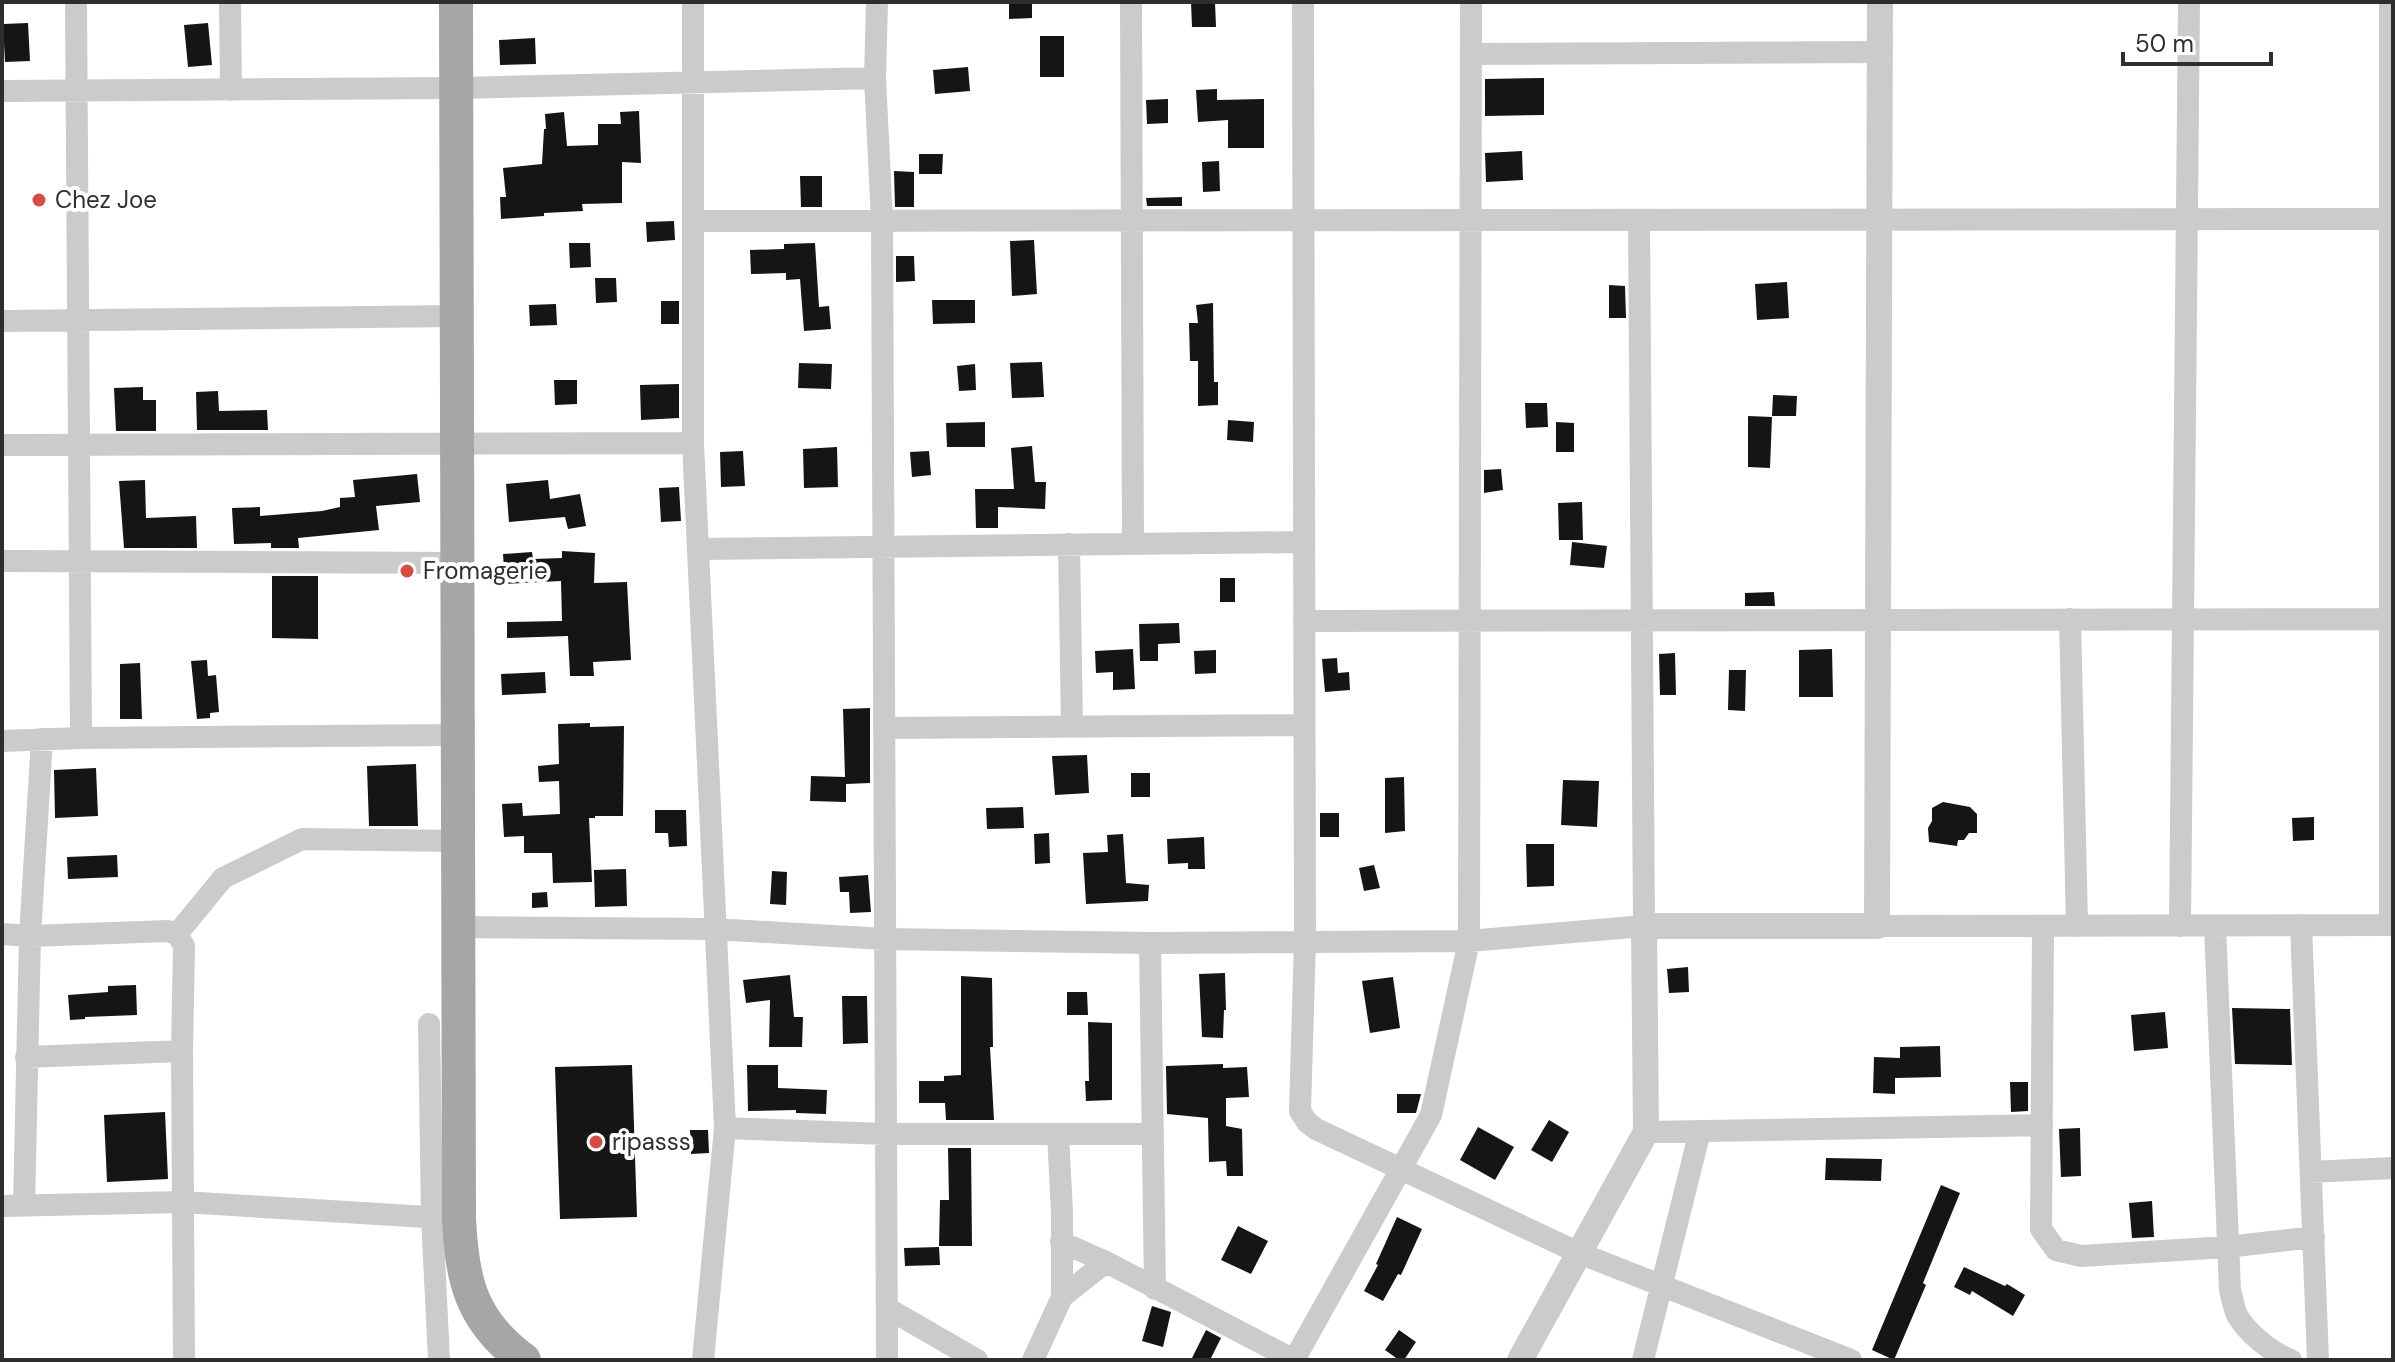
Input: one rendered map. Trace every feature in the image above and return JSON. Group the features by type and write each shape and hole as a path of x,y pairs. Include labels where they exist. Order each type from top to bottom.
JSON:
{"main road":[{"path":"456,2 459,927 445,1218 472,1301 487,1326 524,1360"}],"street":[{"path":"76,2 81,738"},
{"path":"230,2 231,90"},
{"path":"693,2 693,443 725,1128 703,1360"},
{"path":"877,2 875,78 882,221 887,1360"},
{"path":"1131,2 1133,543"},
{"path":"1303,2 1305,940 1300,1111 1316,1129 1579,1253 1851,1360"},
{"path":"1061,1242 1106,1262 1294,1360 1431,1115 1469,941 1471,2"},
{"path":"1877,926 1880,2"},
{"path":"2180,926 2189,2"},
{"path":"459,927 714,929 884,939 1150,943 1469,941 1644,926 2392,925 2390,2"},
{"path":"1471,54 1880,52"},
{"path":"2,91 457,88 875,78"},
{"path":"693,221 2390,219"},
{"path":"1520,1360 1646,1132 1639,220"},
{"path":"2,321 458,316"},
{"path":"2,445 693,443"},
{"path":"698,549 1304,542"},
{"path":"1069,544 1072,727"},
{"path":"2,561 458,563"},
{"path":"2070,619 2077,926"},
{"path":"1304,621 2392,619"},
{"path":"884,728 1304,725"},
{"path":"2,741 457,735"},
{"path":"42,739 26,1057 13,1206 183,1202 445,1218"},
{"path":"177,934 223,878 302,839 458,841"},
{"path":"2301,925 2318,1360"},
{"path":"2043,926 2041,1229 2056,1250 2081,1256 2227,1247 2314,1237"},
{"path":"2215,926 2230,1290 2237,1315 2255,1335 2282,1357 2291,1360"},
{"path":"2,934 30,936 168,931 177,934 184,946 184,1360"},
{"path":"1150,943 1155,1289"},
{"path":"429,1024 445,1218 439,1360"},
{"path":"26,1057 182,1051"},
{"path":"1646,1132 2042,1125"},
{"path":"725,1128 885,1134 1153,1134"},
{"path":"1643,1360 1700,1131"},
{"path":"1033,1360 1062,1297 1058,1134"},
{"path":"2311,1172 2393,1168"},
{"path":"1062,1297 1106,1262"},
{"path":"887,1308 977,1360"}],"building":[{"path":"1009,2 1032,2 1032,18 1009,19"},
{"path":"1191,2 1215,2 1216,27 1192,27"},
{"path":"28,23 30,61 5,62 3,24"},
{"path":"208,23 212,65 188,67 184,25"},
{"path":"1040,36 1064,36 1064,77 1040,77"},
{"path":"535,38 536,64 500,65 499,40"},
{"path":"968,67 970,91 935,94 933,70"},
{"path":"1544,78 1544,115 1485,116 1485,79"},
{"path":"1217,89 1217,100 1264,99 1264,148 1228,148 1228,120 1198,122 1196,90"},
{"path":"1168,99 1168,123 1147,124 1146,100"},
{"path":"639,111 641,163 622,162 622,203 582,204 583,211 501,219 500,197 506,197 503,168 542,164 545,114 564,112 567,146 598,145 598,124 621,124 620,112"},
{"path":"1522,151 1523,180 1486,182 1485,153"},
{"path":"919,154 943,154 942,174 919,174"},
{"path":"1219,161 1220,191 1203,192 1202,162"},
{"path":"894,171 914,172 914,207 895,207"},
{"path":"800,176 822,176 822,207 801,207"},
{"path":"1182,197 1182,206 1147,206 1146,198"},
{"path":"674,221 675,240 647,242 646,222"},
{"path":"1034,240 1037,294 1012,296 1010,241"},
{"path":"569,243 590,243 591,267 570,268"},
{"path":"815,243 819,307 829,306 831,329 804,331 800,279 786,280 786,273 751,274 750,250 784,249 784,244"},
{"path":"896,256 914,256 915,281 896,282"},
{"path":"595,278 616,278 617,302 596,303"},
{"path":"1787,282 1789,318 1757,320 1755,284"},
{"path":"1609,285 1625,286 1626,318 1609,318"},
{"path":"932,300 975,300 975,323 933,324"},
{"path":"661,301 679,301 679,324 661,324"},
{"path":"1213,303 1214,382 1218,382 1218,405 1198,406 1198,361 1190,361 1189,323 1198,323 1196,305"},
{"path":"556,304 557,325 530,326 529,305"},
{"path":"1042,362 1044,397 1012,398 1010,363"},
{"path":"799,363 832,364 831,389 798,388"},
{"path":"975,364 976,390 959,391 957,366"},
{"path":"554,380 577,380 577,404 555,405"},
{"path":"679,384 679,418 641,420 640,385"},
{"path":"143,387 143,400 156,400 156,431 116,431 114,388"},
{"path":"218,391 219,411 267,410 268,430 197,430 196,392"},
{"path":"1773,395 1797,396 1796,416 1772,416"},
{"path":"1525,403 1547,403 1548,427 1526,428"},
{"path":"1748,416 1772,417 1770,468 1748,467"},
{"path":"1228,420 1254,422 1253,442 1227,440"},
{"path":"985,422 985,447 947,447 946,423"},
{"path":"1556,422 1574,423 1574,452 1556,452"},
{"path":"1032,446 1035,482 1046,482 1045,509 998,507 998,528 976,528 975,489 1014,489 1011,448"},
{"path":"837,447 838,487 804,488 803,449"},
{"path":"743,451 745,486 721,487 720,452"},
{"path":"929,451 931,475 912,477 910,452"},
{"path":"1501,469 1503,490 1484,493 1484,470"},
{"path":"417,474 420,502 376,506 379,530 298,538 299,548 271,548 271,543 234,544 232,508 260,507 260,516 322,511 340,507 340,498 355,497 353,480"},
{"path":"145,480 146,518 196,516 197,548 124,548 119,481"},
{"path":"548,480 550,499 580,494 586,526 568,529 565,517 509,522 506,484"},
{"path":"679,487 681,521 661,522 659,488"},
{"path":"1582,502 1583,540 1559,540 1558,503"},
{"path":"1572,542 1607,546 1604,568 1570,565"},
{"path":"562,551 595,553 594,583 627,582 631,660 593,662 594,676 570,676 568,636 507,638 507,622 562,621 561,581 505,584 503,554 532,552 533,559 562,558"},
{"path":"272,576 318,576 318,639 272,638"},
{"path":"1220,578 1235,578 1235,602 1220,602"},
{"path":"1774,592 1775,606 1745,606 1745,593"},
{"path":"1179,623 1180,643 1158,644 1158,661 1140,661 1139,624"},
{"path":"1133,649 1135,689 1113,690 1113,672 1096,673 1095,651"},
{"path":"1832,649 1833,697 1799,697 1799,650"},
{"path":"1216,650 1216,673 1195,674 1194,651"},
{"path":"1675,653 1676,695 1660,695 1659,654"},
{"path":"1337,658 1338,673 1349,672 1350,690 1325,692 1322,659"},
{"path":"207,660 208,676 216,675 219,712 210,713 210,718 197,719 191,661"},
{"path":"140,663 142,719 120,719 120,664"},
{"path":"1729,670 1746,670 1745,711 1728,710"},
{"path":"545,672 546,693 502,695 501,674"},
{"path":"870,708 870,783 846,784 846,802 810,801 811,776 845,777 843,709"},
{"path":"590,723 590,727 624,726 623,816 589,818 592,882 553,883 552,853 524,853 524,836 504,837 502,804 522,803 523,816 560,814 559,781 539,782 538,766 559,764 558,724"},
{"path":"1087,755 1089,793 1055,795 1052,756"},
{"path":"416,764 418,826 369,826 367,766"},
{"path":"96,768 98,816 55,818 54,770"},
{"path":"1131,773 1150,773 1150,797 1131,797"},
{"path":"1404,777 1405,831 1385,833 1385,778"},
{"path":"1563,780 1599,781 1597,827 1561,825"},
{"path":"1943,802 1970,807 1977,814 1977,833 1969,833 1964,840 1958,840 1957,846 1929,842 1932,808"},
{"path":"1023,807 1024,828 987,829 986,808"},
{"path":"655,810 686,810 687,846 669,847 668,833 655,833"},
{"path":"1320,813 1339,813 1339,837 1320,837"},
{"path":"2314,817 2314,840 2293,841 2292,818"},
{"path":"1049,833 1050,863 1035,864 1034,834"},
{"path":"1123,834 1126,883 1149,885 1148,901 1086,904 1083,853 1108,852 1107,835"},
{"path":"1204,837 1205,869 1188,869 1188,863 1168,864 1167,839"},
{"path":"1526,844 1554,844 1554,886 1527,887"},
{"path":"117,855 118,877 68,879 67,857"},
{"path":"1374,865 1380,888 1364,891 1359,868"},
{"path":"626,869 627,906 595,907 594,870"},
{"path":"772,871 787,872 786,905 770,904"},
{"path":"868,875 871,912 850,913 849,892 840,892 839,877"},
{"path":"547,892 548,907 532,908 532,893"},
{"path":"1688,967 1689,992 1669,993 1667,969"},
{"path":"1225,973 1223,1038 1202,1037 1199,974"},
{"path":"790,975 794,1017 803,1017 802,1047 769,1047 770,1000 746,1003 743,980"},
{"path":"961,976 992,978 993,1047 990,1047 994,1120 946,1120 945,1103 919,1103 919,1081 944,1081 944,1076 961,1075"},
{"path":"1393,977 1400,1028 1370,1033 1362,981"},
{"path":"136,985 137,1015 70,1020 68,995 108,992 108,986"},
{"path":"1067,992 1087,992 1088,1015 1067,1015"},
{"path":"842,996 867,996 868,1043 843,1044"},
{"path":"2232,1008 2290,1009 2292,1065 2235,1064"},
{"path":"2165,1012 2168,1048 2134,1051 2131,1015"},
{"path":"1088,1022 1112,1023 1112,1100 1086,1101 1085,1081 1089,1081"},
{"path":"1940,1046 1941,1077 1895,1078 1895,1094 1873,1093 1874,1057 1900,1058 1900,1047"},
{"path":"1223,1064 1223,1068 1247,1067 1249,1097 1226,1098 1226,1126 1242,1129 1243,1176 1227,1176 1226,1161 1209,1162 1208,1118 1167,1114 1166,1066"},
{"name":"ripasss","path":"632,1065 637,1217 560,1219 555,1067"},
{"path":"747,1065 778,1065 778,1088 827,1090 826,1114 796,1113 796,1110 748,1111"},
{"path":"2010,1082 2028,1082 2028,1111 2011,1112"},
{"path":"1397,1094 1421,1094 1416,1113 1397,1113"},
{"path":"165,1112 168,1179 107,1182 104,1115"},
{"path":"1549,1120 1569,1132 1552,1162 1531,1150"},
{"path":"1478,1127 1514,1147 1495,1180 1460,1160"},
{"path":"2080,1128 2081,1176 2061,1177 2059,1129"},
{"path":"690,1130 708,1130 709,1153 691,1154"},
{"path":"948,1148 971,1148 972,1246 939,1246 940,1200 949,1200"},
{"path":"1826,1158 1882,1159 1881,1181 1825,1180"},
{"path":"1941,1185 1960,1193 1894,1360 1872,1350"},
{"path":"2152,1201 2154,1237 2132,1238 2129,1203"},
{"path":"1397,1217 1422,1229 1401,1275 1398,1274 1383,1301 1364,1291"},
{"path":"1238,1226 1268,1241 1251,1274 1221,1260"},
{"path":"939,1247 940,1265 905,1266 904,1248"},
{"path":"1964,1267 2005,1286 2007,1284 2025,1295 2013,1316 1972,1291 1970,1295 1954,1287"},
{"path":"1152,1306 1171,1312 1163,1347 1142,1341"},
{"path":"1206,1330 1221,1338 1210,1360 1191,1360"},
{"path":"1399,1330 1416,1342 1404,1360 1385,1350"}],"place":[{"name":"Chez Joe","path":"39,200"},
{"name":"Fromagerie","path":"407,571"},
{"name":"ripasss","path":"596,1142"}]}
